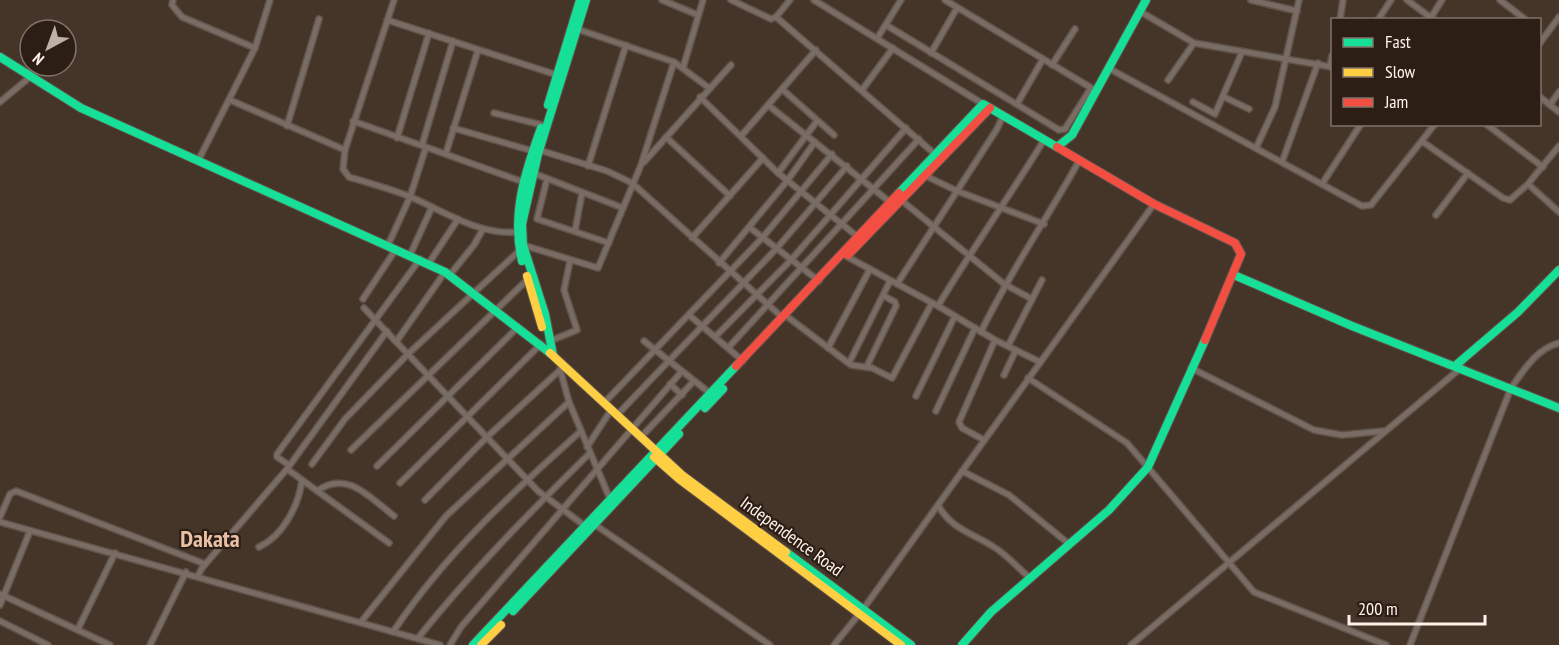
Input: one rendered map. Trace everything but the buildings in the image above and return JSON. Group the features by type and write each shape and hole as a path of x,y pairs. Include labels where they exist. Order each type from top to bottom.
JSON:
{"street":[{"path":"174,0 172,5 182,17 255,48"},
{"path":"199,159 255,48 270,0"},
{"path":"662,0 698,15"},
{"path":"683,68 703,0"},
{"path":"731,0 765,17 777,16 937,155"},
{"path":"777,16 790,0"},
{"path":"814,0 878,37 1079,162 1154,204 1235,243 1241,254 1234,275 1148,467 1109,510 977,625 962,645"},
{"path":"878,37 901,0"},
{"path":"945,0 1094,89"},
{"path":"1251,0 1297,11"},
{"path":"1256,148 1275,107 1299,0"},
{"path":"1340,18 1343,0"},
{"path":"1379,18 1391,0"},
{"path":"1407,0 1431,18"},
{"path":"1433,18 1442,0"},
{"path":"1500,0 1523,18"},
{"path":"392,1 353,121 342,169 348,177 410,197 483,229 503,233 516,232"},
{"path":"886,25 1062,130 1110,69 1145,1"},
{"path":"547,350 521,248 522,224 527,184 577,29 582,3"},
{"path":"400,483 467,416 547,350 550,341 545,314 516,232 516,217 557,75 582,3"},
{"path":"931,53 957,8"},
{"path":"1141,12 1194,43 1331,67"},
{"path":"1541,40 1559,17"},
{"path":"287,126 319,19"},
{"path":"387,20 557,75"},
{"path":"577,29 674,62 709,88"},
{"path":"1052,65 1075,29"},
{"path":"1541,30 1546,34"},
{"path":"397,138 429,33"},
{"path":"388,245 410,197 453,41"},
{"path":"1168,80 1194,43"},
{"path":"588,166 626,45"},
{"path":"862,90 893,48"},
{"path":"446,153 478,50"},
{"path":"741,135 816,50"},
{"path":"1192,102 1215,114 1242,52"},
{"path":"1,59 18,70"},
{"path":"1017,104 1043,59"},
{"path":"521,248 598,268 641,165 674,62"},
{"path":"1282,162 1318,63"},
{"path":"641,165 731,65"},
{"path":"1110,69 1362,206 1371,205 1434,126"},
{"path":"0,102 29,78"},
{"path":"32,78 81,108 429,263 473,293 547,350 561,368 631,427 657,455"},
{"path":"782,89 834,135"},
{"path":"1057,147 1072,135 1094,89"},
{"path":"1550,105 1559,92"},
{"path":"700,97 787,181 858,237"},
{"path":"1224,97 1250,109"},
{"path":"1541,98 1559,112"},
{"path":"230,100 345,150"},
{"path":"768,105 891,203"},
{"path":"473,645 594,524 845,256 858,237 986,106"},
{"path":"481,645 610,499 657,455 711,394 819,281 926,176 986,106"},
{"path":"494,113 542,125"},
{"path":"897,284 1003,116"},
{"path":"353,121 527,184"},
{"path":"778,173 817,121"},
{"path":"1322,184 1360,126"},
{"path":"1489,126 1543,167"},
{"path":"453,128 588,166 632,183 682,225 692,238 768,305 849,363 867,366 889,377 895,375 932,303"},
{"path":"715,337 791,260 906,128"},
{"path":"666,137 730,196"},
{"path":"728,348 919,139"},
{"path":"938,306 969,254 1003,207 1044,140"},
{"path":"719,263 787,181 814,142"},
{"path":"1423,142 1503,198 1510,200 1528,184 1559,146"},
{"path":"604,403 763,237 832,154"},
{"path":"692,238 763,158"},
{"path":"936,411 1004,284 1044,224 1079,162"},
{"path":"418,638 443,606 589,450 614,412 743,284 847,166"},
{"path":"532,173 623,207"},
{"path":"1436,215 1468,173"},
{"path":"926,176 957,191 1044,224"},
{"path":"547,179 537,219 609,243"},
{"path":"1528,184 1559,212"},
{"path":"575,231 582,192"},
{"path":"901,200 1004,284 1032,299"},
{"path":"834,645 862,611 1154,204"},
{"path":"410,255 432,207"},
{"path":"429,263 458,219"},
{"path":"749,227 819,281"},
{"path":"396,342 447,274 477,241 483,229"},
{"path":"312,464 345,419 408,354 473,293 503,269 521,248"},
{"path":"363,299 396,249"},
{"path":"845,256 938,306 995,340 1040,362"},
{"path":"389,543 302,480 277,457 277,454 377,321 420,259"},
{"path":"550,341 577,330 564,290 570,261"},
{"path":"828,348 870,269"},
{"path":"1131,645 1386,431 1518,312 1559,270"},
{"path":"1234,275 1352,326 1459,366 1559,408"},
{"path":"351,450 528,279"},
{"path":"849,363 890,280"},
{"path":"1008,346 1042,280"},
{"path":"867,366 896,306 895,302 884,296"},
{"path":"364,308 527,479 585,526"},
{"path":"689,315 743,361"},
{"path":"916,396 955,316"},
{"path":"377,466 518,327"},
{"path":"198,576 205,564 288,467 387,332"},
{"path":"984,440 962,428 959,422 995,340"},
{"path":"644,341 711,394"},
{"path":"1410,645 1511,388 1541,351 1559,344"},
{"path":"1004,375 1016,350"},
{"path":"561,368 569,402 610,499"},
{"path":"425,500 487,437 561,368"},
{"path":"1191,368 1322,433 1342,435 1386,431"},
{"path":"450,645 460,627 631,427 682,371"},
{"path":"1028,378 1115,434 1137,453 1245,583 1265,599 1386,645"},
{"path":"641,437 694,381"},
{"path":"670,384 682,395"},
{"path":"361,622 446,516 569,402"},
{"path":"393,632 415,599 458,550 527,479 581,431"},
{"name":"Independence Road","path":"657,455 678,479 911,645"},
{"path":"962,471 1009,495 1069,544"},
{"path":"259,547 276,536 298,501 302,480"},
{"path":"317,490 330,482 341,481 356,488 394,516"},
{"path":"0,517 10,494 16,491 205,564"},
{"path":"938,505 944,517 962,532 994,547 1030,578"},
{"path":"0,522 186,572 440,645"},
{"path":"594,524 770,645"},
{"path":"0,605 2,595 30,531"},
{"path":"78,629 115,553"},
{"path":"150,645 186,572"},
{"path":"2,595 110,645"},
{"name":"Independence Road","path":"862,611 901,645"},
{"path":"0,621 48,645"}],"traffic: fast":[{"path":"548,105 580,0"},
{"path":"553,355 545,314 523,245 522,224 538,154 586,0"},
{"path":"899,193 983,104 1057,147 1072,135 1146,0"},
{"path":"0,57 81,108 445,272 550,353"},
{"path":"522,261 518,227 521,193 541,128"},
{"path":"1456,365 1518,312 1559,270"},
{"path":"1234,275 1352,326 1559,408"},
{"path":"962,645 991,612 1109,510 1148,467 1205,340"},
{"path":"473,645 736,366"},
{"path":"705,408 723,389"},
{"path":"513,611 679,434"},
{"path":"786,552 911,645"}],"traffic: slow":[{"path":"527,276 542,327"},
{"path":"550,353 682,475 786,552"},
{"path":"654,457 679,479 901,645"},
{"path":"481,645 501,625"}],"traffic: jam":[{"path":"848,255 990,108"},
{"path":"1057,147 1154,204 1235,243 1241,254 1205,340"},
{"path":"736,366 899,193"}],"district":[{"name":"Dakata","path":"210,538"}]}
